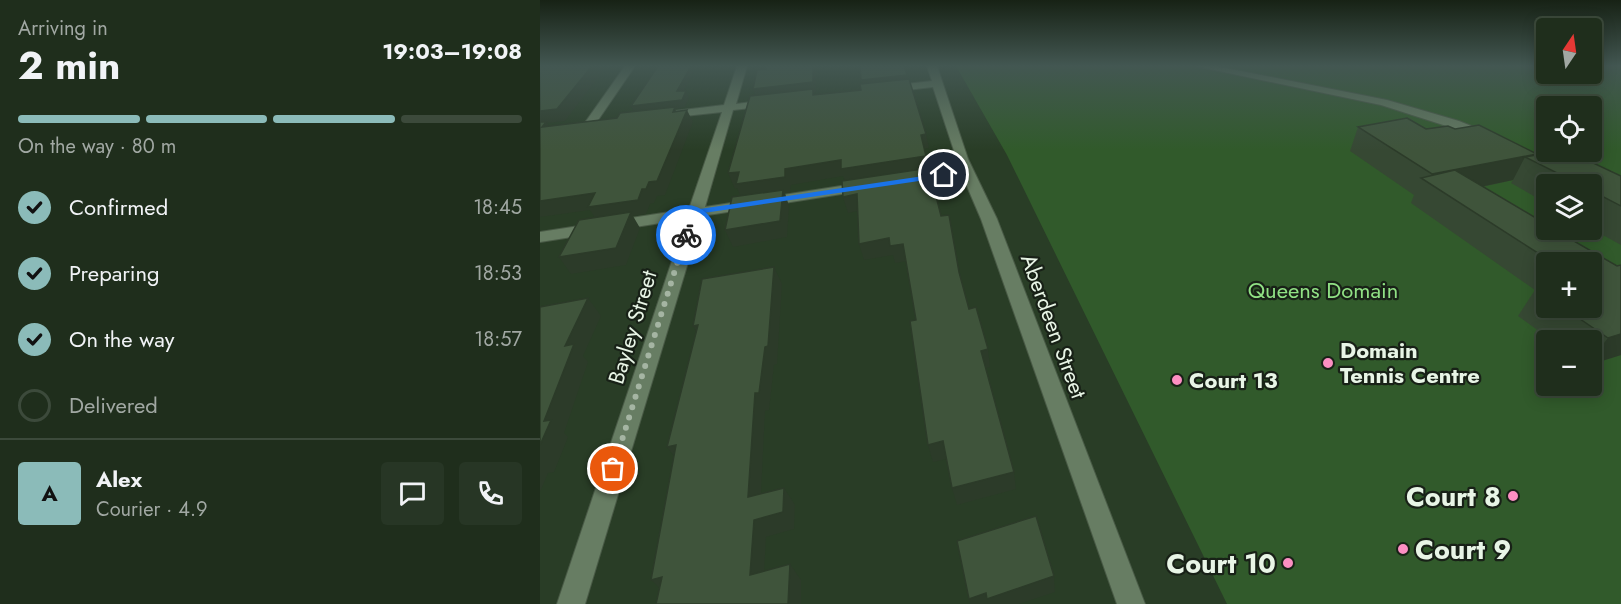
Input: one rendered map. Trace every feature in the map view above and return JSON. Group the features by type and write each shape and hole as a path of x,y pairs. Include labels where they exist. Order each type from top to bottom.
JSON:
{"street":[{"path":"591,124 611,94"},
{"name":"Bayley Street","path":"571,604 693,212 734,94"},
{"name":"Aberdeen Street","path":"942,94 967,172 989,219 1131,604"},
{"path":"1339,94 1407,108 1461,125 1498,140"},
{"path":"648,117 776,102"},
{"path":"540,237 967,172"}],"green space":[{"name":"Domain Tennis Centre","path":"972,94 1621,94 1621,604 1227,604 1007,155"}],"building":[{"path":"540,94 569,94 557,109 540,111"},
{"path":"639,94 685,94 682,100 631,106"},
{"path":"914,94 926,134 921,135 926,156 841,169 841,160 785,169 785,177 736,184 739,172 728,173 750,96"},
{"path":"675,107 673,112 687,110 657,181 649,182 646,189 642,189 638,200 588,207 595,193 540,201 540,122 546,122 542,127 617,118 620,113"},
{"path":"1407,118 1426,129 1448,126 1455,129 1479,125 1536,154 1432,174 1358,127"},
{"path":"1536,155 1536,162 1591,162 1621,176 1621,206 1602,196 1602,174 1559,174 1525,157"},
{"path":"929,168 941,216 949,215 959,272 969,309 976,307 988,349 981,351 1014,472 952,488 943,441 928,445 910,321 916,320 903,244 890,246 889,238 859,244 857,194 843,197 842,181"},
{"path":"1455,170 1536,218 1536,240 1572,240 1593,252 1536,252 1421,178"},
{"path":"783,190 780,221 725,230 732,197"},
{"path":"631,212 616,248 559,257 579,220"},
{"path":"1602,257 1617,266 1621,265 1621,334 1608,338 1602,334 1602,330 1596,330 1579,318 1602,318"},
{"path":"774,267 768,346 765,347 759,393 755,393 748,497 784,488 783,512 754,520 750,575 790,564 788,604 656,604 662,577 651,580 676,445 667,447 698,325 693,326 702,279"},
{"path":"588,298 565,346 574,344 544,421 551,420 540,445 540,307"},
{"path":"1036,516 1054,576 987,599 986,593 969,599 957,541"}],"way so far":[{"path":"613,469 686,235"}],"place":[{"name":"Domain Tennis Centre","path":"1328,363"},
{"name":"Court 13","path":"1177,380"},
{"name":"Court 8","path":"1513,496"},
{"name":"Court 9","path":"1403,549"},
{"name":"Court 10","path":"1288,563"}],"route":[{"path":"686,235 693,212 944,175"}],"park label":[{"name":"Queens Domain","path":"1323,290"}]}
